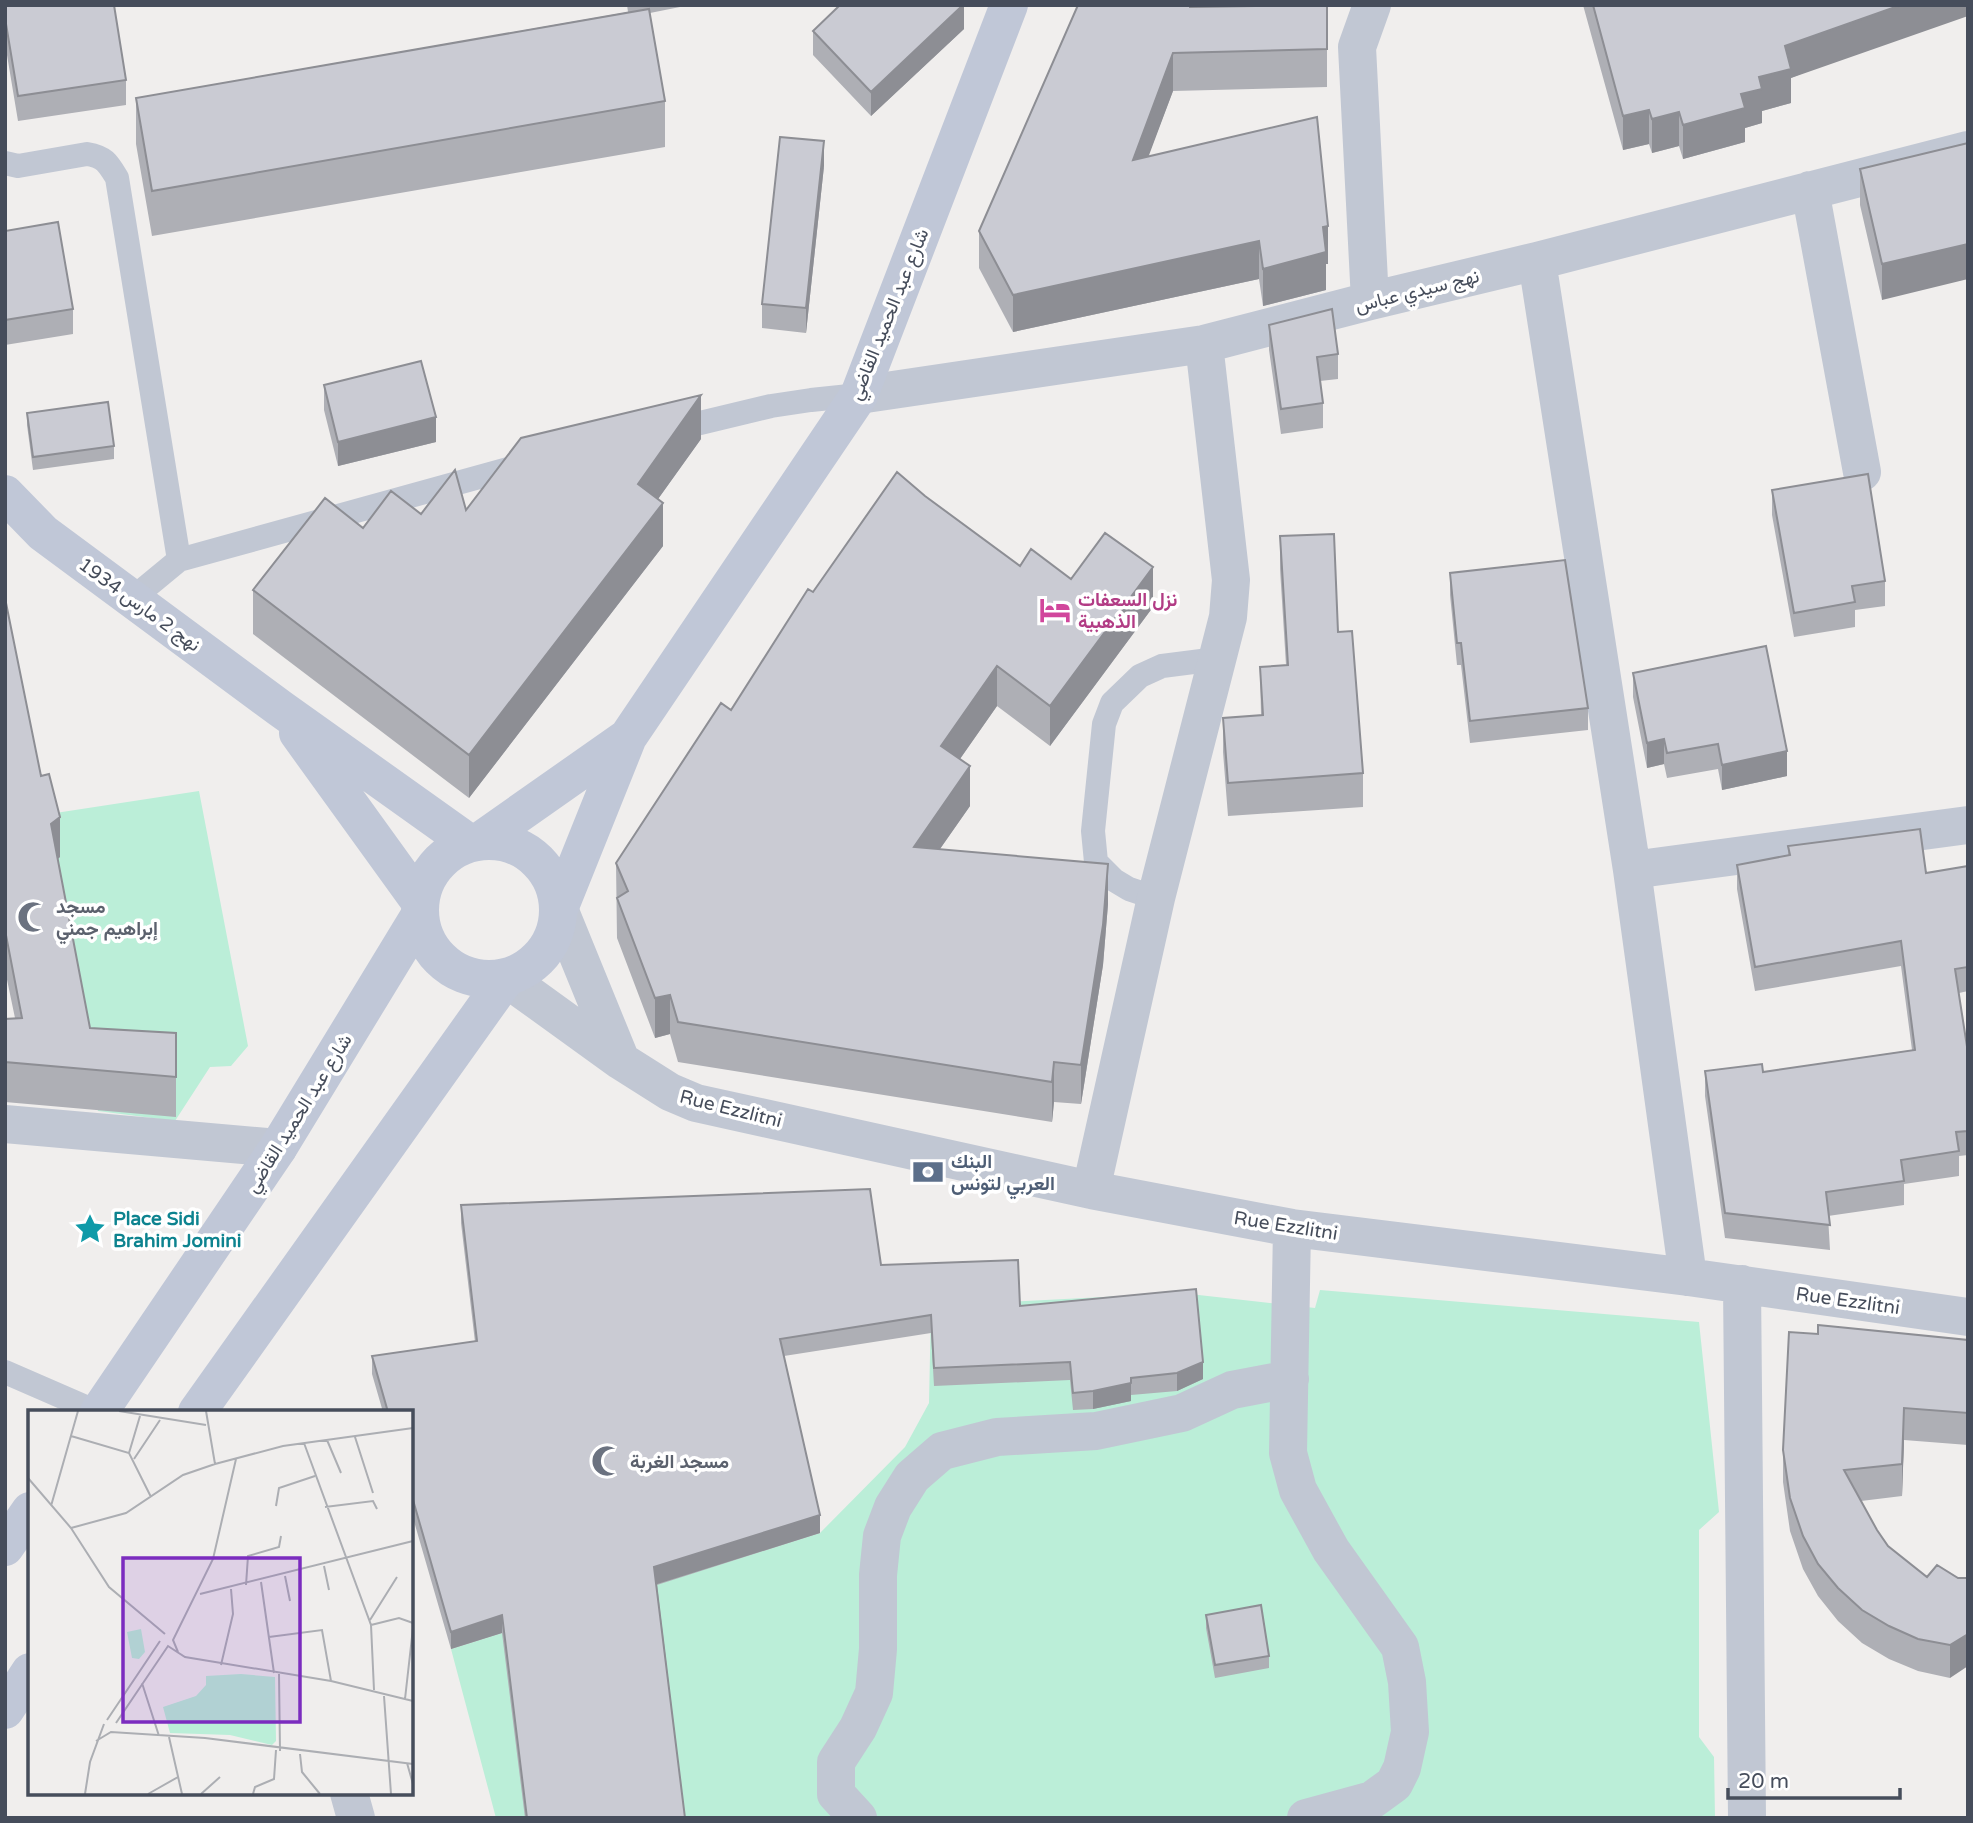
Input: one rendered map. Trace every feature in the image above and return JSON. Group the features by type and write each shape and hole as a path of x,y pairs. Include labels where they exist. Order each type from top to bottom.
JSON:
{"street":[{"name":"شارع عبد الحميد القاضي","path":"559,909 628,737 859,395 1009,5"},
{"path":"1370,301 1357,47 1372,5"},
{"name":"نهج سيدي عباس","path":"859,395 1204,344 1968,150"},
{"path":"1811,190 1862,472"},
{"path":"1537,261 1632,870 1688,1277"},
{"path":"1091,1190 1156,898 1228,617 1231,580 1204,344"},
{"name":"نهج 2 مارس 1934","path":"5,494 43,533 281,709 475,842"},
{"name":"نهج 2 مارس 1934","path":"281,709 420,909"},
{"name":"شارع عبد الحميد القاضي","path":"475,842 628,737"},
{"path":"1632,870 1968,825"},
{"path":"559,909 551,945 539,959 506,978 482,979 459,972 440,959 425,939 420,909 425,883 436,866 451,852 475,842 503,842 525,850 543,865 555,886 559,909 621,1061"},
{"name":"شارع عبد الحميد القاضي","path":"99,1410 278,1148 420,909"},
{"path":"210,1404 506,978"},
{"name":"Rue Ezzlitni","path":"506,978 621,1061 670,1092 696,1102 1091,1190 1292,1228 1742,1284 1968,1317"},
{"path":"5,1124 278,1148"},
{"path":"1292,1228 1289,1454 1298,1490 1331,1550 1400,1647 1407,1682 1410,1732 1402,1768 1394,1784 1372,1800 1306,1818"},
{"path":"1742,1284 1747,1818"},
{"path":"858,1818 836,1794 836,1762 858,1728 874,1693 882,1536 893,1507 912,1477 942,1451 997,1437 1096,1431 1182,1413 1232,1390 1290,1379"},
{"path":"5,1547 28,1514"},
{"path":"5,1710 28,1675"},
{"path":"350,1795 356,1818"}],"lane":[{"path":"5,163 18,166 88,154 99,156 109,164 117,178 179,560"},
{"path":"649,435 771,406 859,395"},
{"path":"134,598 179,560 545,459"},
{"path":"1156,898 1114,880 1096,862 1093,831 1104,724 1112,703 1140,676 1161,666 1217,659"},
{"path":"5,1372 93,1410"}],"green space":[{"path":"199,791 248,1046 231,1066 210,1067 175,1121 98,1111 51,864 49,814"},
{"path":"1320,1290 1699,1322 1719,1512 1699,1530 1699,1737 1714,1757 1715,1818 496,1818 451,1649 820,1533 905,1447 929,1403 931,1306 1181,1293 1315,1308"}],"building":[{"path":"5,5 114,5 126,80 18,96"},
{"path":"840,5 963,5 871,92 813,31"},
{"path":"1078,5 1327,5 1327,49 1173,53 1133,160 1317,117 1328,226 1323,227 1326,252 1263,269 1259,241 1013,295 979,231"},
{"path":"1593,5 1901,5 1785,46 1791,69 1759,77 1762,89 1741,94 1745,108 1683,125 1679,112 1652,119 1649,110 1623,116"},
{"path":"649,9 665,101 152,191 136,98"},
{"path":"780,137 824,141 806,308 762,304"},
{"path":"1968,143 1968,244 1882,264 1860,169"},
{"path":"58,222 73,309 5,320 5,231"},
{"path":"1332,309 1338,354 1317,357 1323,403 1281,409 1269,325"},
{"path":"421,361 436,417 338,442 324,385"},
{"path":"701,395 638,484 663,503 469,755 253,590 325,498 363,528 391,491 421,514 455,470 466,510 521,438"},
{"path":"108,402 114,446 33,457 27,413"},
{"path":"897,472 1020,566 1031,549 1071,579 1105,533 1153,567 1050,706 997,666 941,746 970,766 914,847 1108,864 1103,925 1081,1065 1054,1062 1052,1082 678,1022 670,995 655,998 617,898 628,891 616,863 721,703 731,710 808,589 813,592"},
{"path":"1868,474 1885,581 1852,586 1855,602 1794,613 1772,490"},
{"path":"1334,534 1338,632 1352,631 1363,773 1228,783 1223,718 1263,715 1260,667 1288,665 1280,536"},
{"path":"1565,560 1588,708 1470,721 1461,643 1457,643 1450,573"},
{"path":"5,598 41,776 49,774 60,817 51,824 90,1028 176,1033 176,1077 5,1062 5,1019 22,1018 5,930"},
{"path":"1766,646 1787,751 1722,765 1718,744 1667,753 1664,739 1647,743 1633,673"},
{"path":"1920,829 1926,873 1968,866 1968,967 1955,969 1968,1053 1968,1131 1956,1132 1959,1151 1901,1160 1904,1181 1826,1192 1830,1225 1725,1213 1705,1071 1762,1064 1763,1072 1915,1050 1901,941 1755,967 1737,865 1790,855 1788,846"},
{"name":"مسجد الغربة","path":"870,1189 881,1265 1018,1260 1020,1306 1196,1289 1203,1362 1177,1373 1131,1378 1131,1383 1073,1393 1070,1362 934,1368 931,1315 780,1339 820,1515 654,1567 685,1818 527,1818 502,1615 451,1632 413,1500 413,1410 387,1410 372,1356 477,1341 461,1205"},
{"path":"1818,1325 1968,1340 1968,1413 1904,1408 1902,1464 1844,1470 1888,1546 1927,1577 1937,1565 1958,1578 1968,1578 1968,1634 1950,1645 1918,1639 1862,1610 1838,1588 1818,1564 1803,1536 1790,1498 1783,1450 1789,1332 1818,1334"},
{"path":"1261,1605 1269,1656 1215,1665 1206,1615"}],"place":[{"name":"نزل السعفات الذهبية","path":"1055,610"},
{"name":"مسجد إبراهيم جمني","path":"33,917"},
{"name":"البنك العربي لتونس","path":"928,1172"},
{"name":"Place Sidi Brahim Jomini","path":"90,1229"},
{"name":"مسجد الغربة","path":"607,1461"}]}
